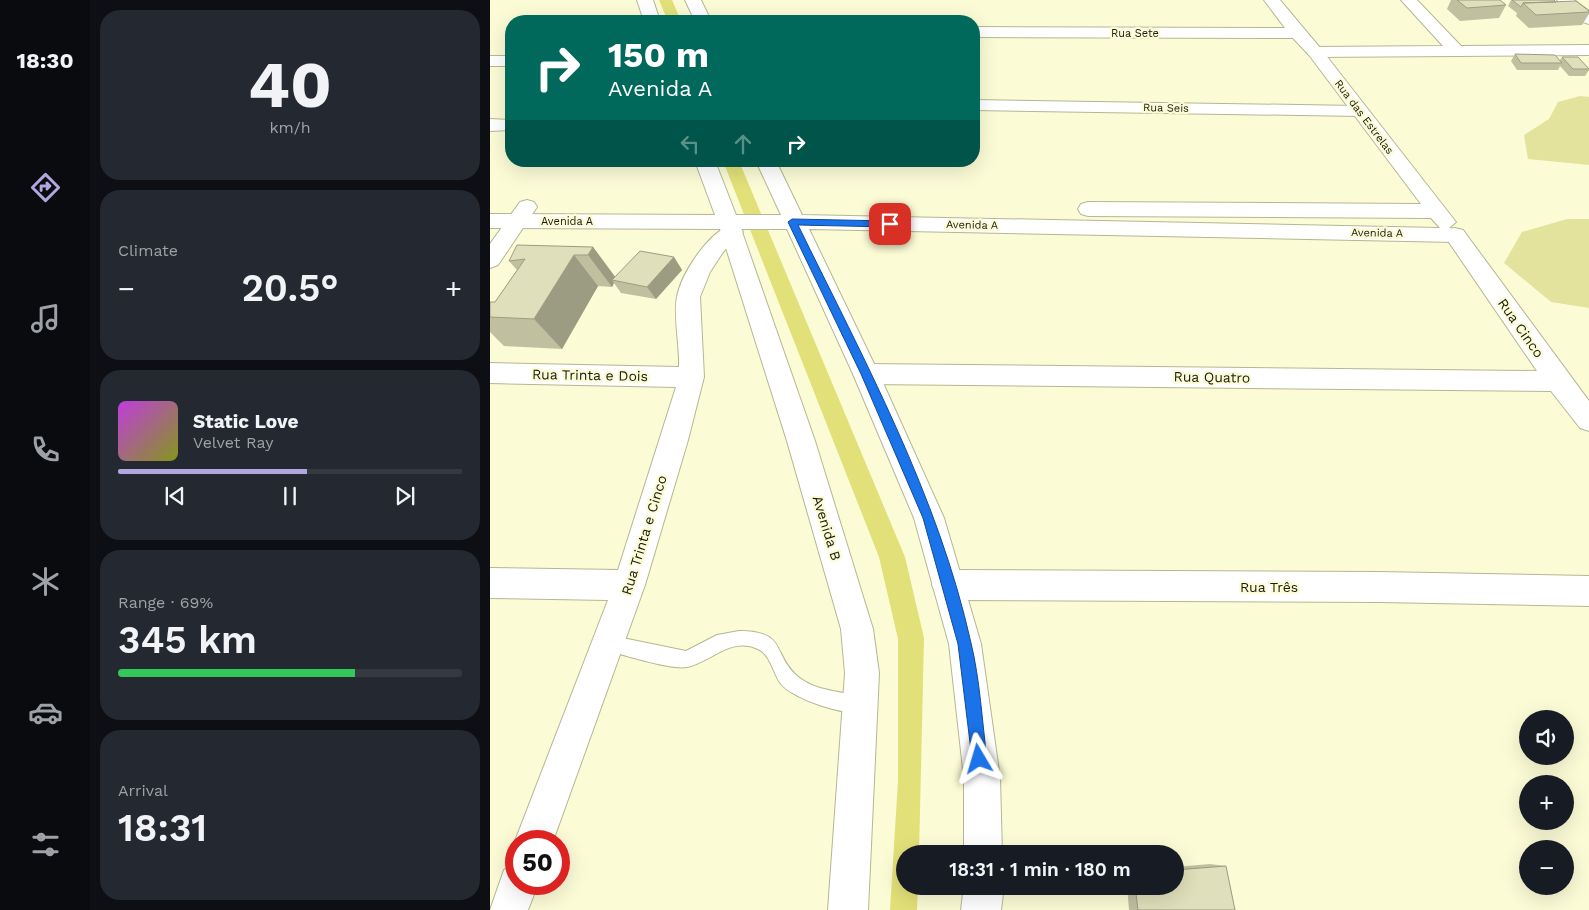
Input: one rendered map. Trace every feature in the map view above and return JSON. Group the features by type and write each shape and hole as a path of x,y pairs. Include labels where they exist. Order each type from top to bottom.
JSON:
{"street":[{"path":"645,0 650,15"},
{"path":"693,0 700,15"},
{"name":"Rua das Estrelas","path":"1272,0 1297,33 1316,52 1455,235"},
{"path":"1409,0 1457,51"},
{"path":"1565,0 1589,19"},
{"name":"Rua Sete","path":"980,32 1297,33"},
{"path":"1316,52 1589,50"},
{"path":"490,61 505,61"},
{"name":"Rua Seis","path":"980,106 1359,111"},
{"path":"490,125 505,125"},
{"name":"Avenida B","path":"707,167 728,218 801,441 857,629 862,673 848,910"},
{"path":"768,167 786,215 866,374 929,518 965,644 982,778 983,845"},
{"name":"Avenida A","path":"490,207 523,214 728,218 786,215 1436,211"},
{"path":"490,260 523,214"},
{"name":"Avenida A","path":"490,221 523,214"},
{"name":"Avenida A","path":"786,215 1455,235"},
{"name":"Rua Trinta e Cinco","path":"538,830 629,585 691,377 692,357 688,297 699,270 715,248 728,218"},
{"name":"Rua Cinco","path":"1455,235 1558,381 1589,420"},
{"name":"Rua Trinta e Dois","path":"490,373 691,377"},
{"name":"Rua Quatro","path":"866,374 1558,381"},
{"path":"490,583 629,585"},
{"name":"Rua Três","path":"948,585 1378,587 1589,591"},
{"path":"982,910 983,895"}],"lane":[{"path":"608,643 670,658 685,659 717,643 749,639 763,643 774,654 782,672 791,682 812,694 860,705"}],"shaded area":[{"path":"659,0 672,0 678,15 665,15"},
{"path":"1580,96 1589,97 1589,165 1528,159 1524,135 1549,119 1558,102"},
{"path":"725,167 742,167 905,557 924,638 919,845 896,845 896,895 918,895 917,910 890,910 898,781 898,639 879,557"},
{"path":"1567,219 1589,219 1589,308 1551,302 1504,263 1522,232"}],"building":[{"path":"1457,0 1500,0 1506,5 1467,8"},
{"path":"1512,0 1554,0 1556,2 1523,3 1521,7"},
{"path":"1576,1 1589,12 1536,15 1523,3"},
{"path":"1515,54 1555,55 1562,63 1521,63"},
{"path":"1562,57 1578,57 1589,69 1573,69"},
{"path":"517,245 593,247 588,255 574,255 534,319 490,317 490,302 495,302 525,259 509,261"},
{"path":"640,251 674,257 647,287 612,280"},
{"path":"1226,866 1235,910 1138,910 1136,895 1184,895 1184,869"}],"route":[{"path":"890,224 792,222 866,374 929,518 965,644 979,759"}]}
